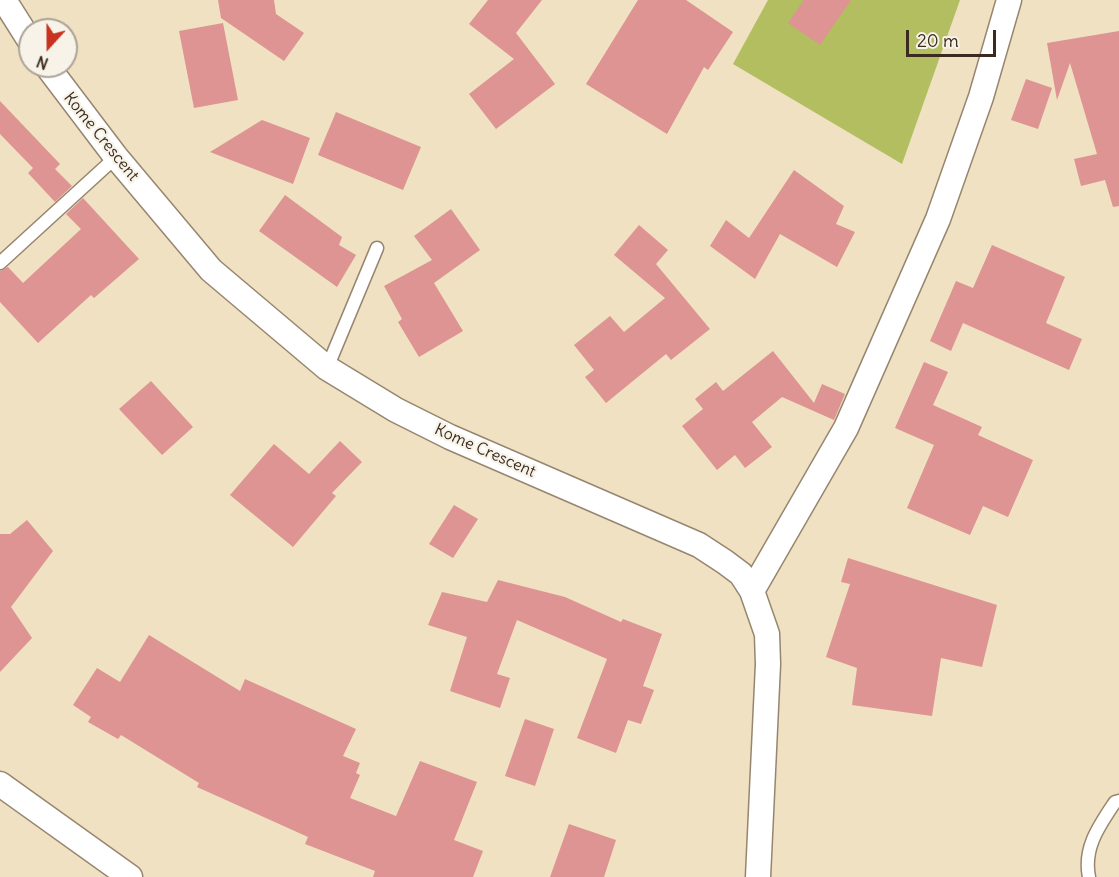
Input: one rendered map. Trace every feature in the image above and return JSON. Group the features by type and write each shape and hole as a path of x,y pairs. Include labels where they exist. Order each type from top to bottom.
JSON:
{"street":[{"path":"4,0 18,22"},
{"path":"752,591 846,428 933,230 981,97 1009,0"},
{"name":"Kome Crescent","path":"56,78 116,157 211,270 327,368 396,410 450,437 699,545 741,574 752,591 767,634 768,664 758,877"},
{"path":"0,784 127,876"}],"lane":[{"path":"0,263 116,157"},
{"path":"327,368 377,248"},
{"path":"1089,877 1086,860 1100,825 1115,802 1119,801"}],"green space":[{"path":"768,0 960,0 902,164 733,64"}],"building":[{"path":"218,0 274,0 276,14 304,33 284,61 221,18"},
{"path":"488,0 542,0 516,33 555,84 496,129 469,94 514,59 469,24"},
{"path":"638,0 686,0 733,32 708,70 704,67 667,134 586,84"},
{"path":"804,0 851,0 820,45 788,23"},
{"path":"223,23 238,100 194,108 179,31"},
{"path":"1119,31 1119,206 1113,207 1105,180 1081,186 1074,159 1097,154 1070,63 1057,100 1047,43"},
{"path":"1026,79 1052,88 1038,129 1011,120"},
{"path":"0,101 60,164 55,169 72,186 55,202 28,173 33,168 0,134"},
{"path":"336,112 421,147 403,190 318,155"},
{"path":"262,120 310,138 293,184 210,152"},
{"path":"794,170 844,206 836,224 855,232 837,267 780,234 755,279 710,246 726,220 749,238"},
{"path":"285,195 342,237 339,245 356,255 337,287 259,231"},
{"path":"83,198 139,259 94,298 91,295 38,343 0,302 0,271 8,267 23,283 81,229 66,214"},
{"path":"451,209 480,250 434,283 463,331 419,357 398,322 402,319 384,286 432,260 414,236"},
{"path":"639,225 668,250 656,264 710,329 671,360 666,354 606,403 585,377 594,370 574,345 610,316 624,332 665,298 614,255"},
{"path":"992,245 1065,277 1046,323 1082,339 1069,370 963,323 951,351 930,341 956,281 973,288"},
{"path":"773,351 814,403 822,384 845,394 834,420 782,397 752,422 772,447 745,468 735,455 717,470 682,426 703,409 695,399 716,382 723,391"},
{"path":"924,362 948,372 933,405 982,427 978,435 1033,460 1008,517 983,506 970,535 907,508 934,445 895,428"},
{"path":"151,381 193,427 162,455 119,409"},
{"path":"340,441 362,462 332,493 336,496 293,547 230,495 274,444 309,474"},
{"path":"454,505 478,519 453,558 429,544"},
{"path":"27,520 53,551 11,607 32,638 0,672 0,534 10,534"},
{"path":"848,558 997,605 982,667 941,658 932,716 852,705 857,668 826,657 850,584 841,582"},
{"path":"498,580 565,597 621,622 623,619 662,634 643,686 654,690 641,724 628,720 616,753 577,738 607,659 517,620 497,674 510,678 500,708 450,691 467,637 428,625 442,592 487,602"},
{"path":"149,635 240,691 245,679 356,729 343,756 360,763 356,773 360,775 350,798 396,816 420,761 477,782 454,840 483,851 473,877 373,877 375,871 305,844 308,837 197,787 199,783 121,735 118,739 88,722 91,717 73,705 97,668 120,682"},
{"path":"525,719 554,729 535,786 505,776"},
{"path":"569,824 616,840 604,877 550,877"}]}
